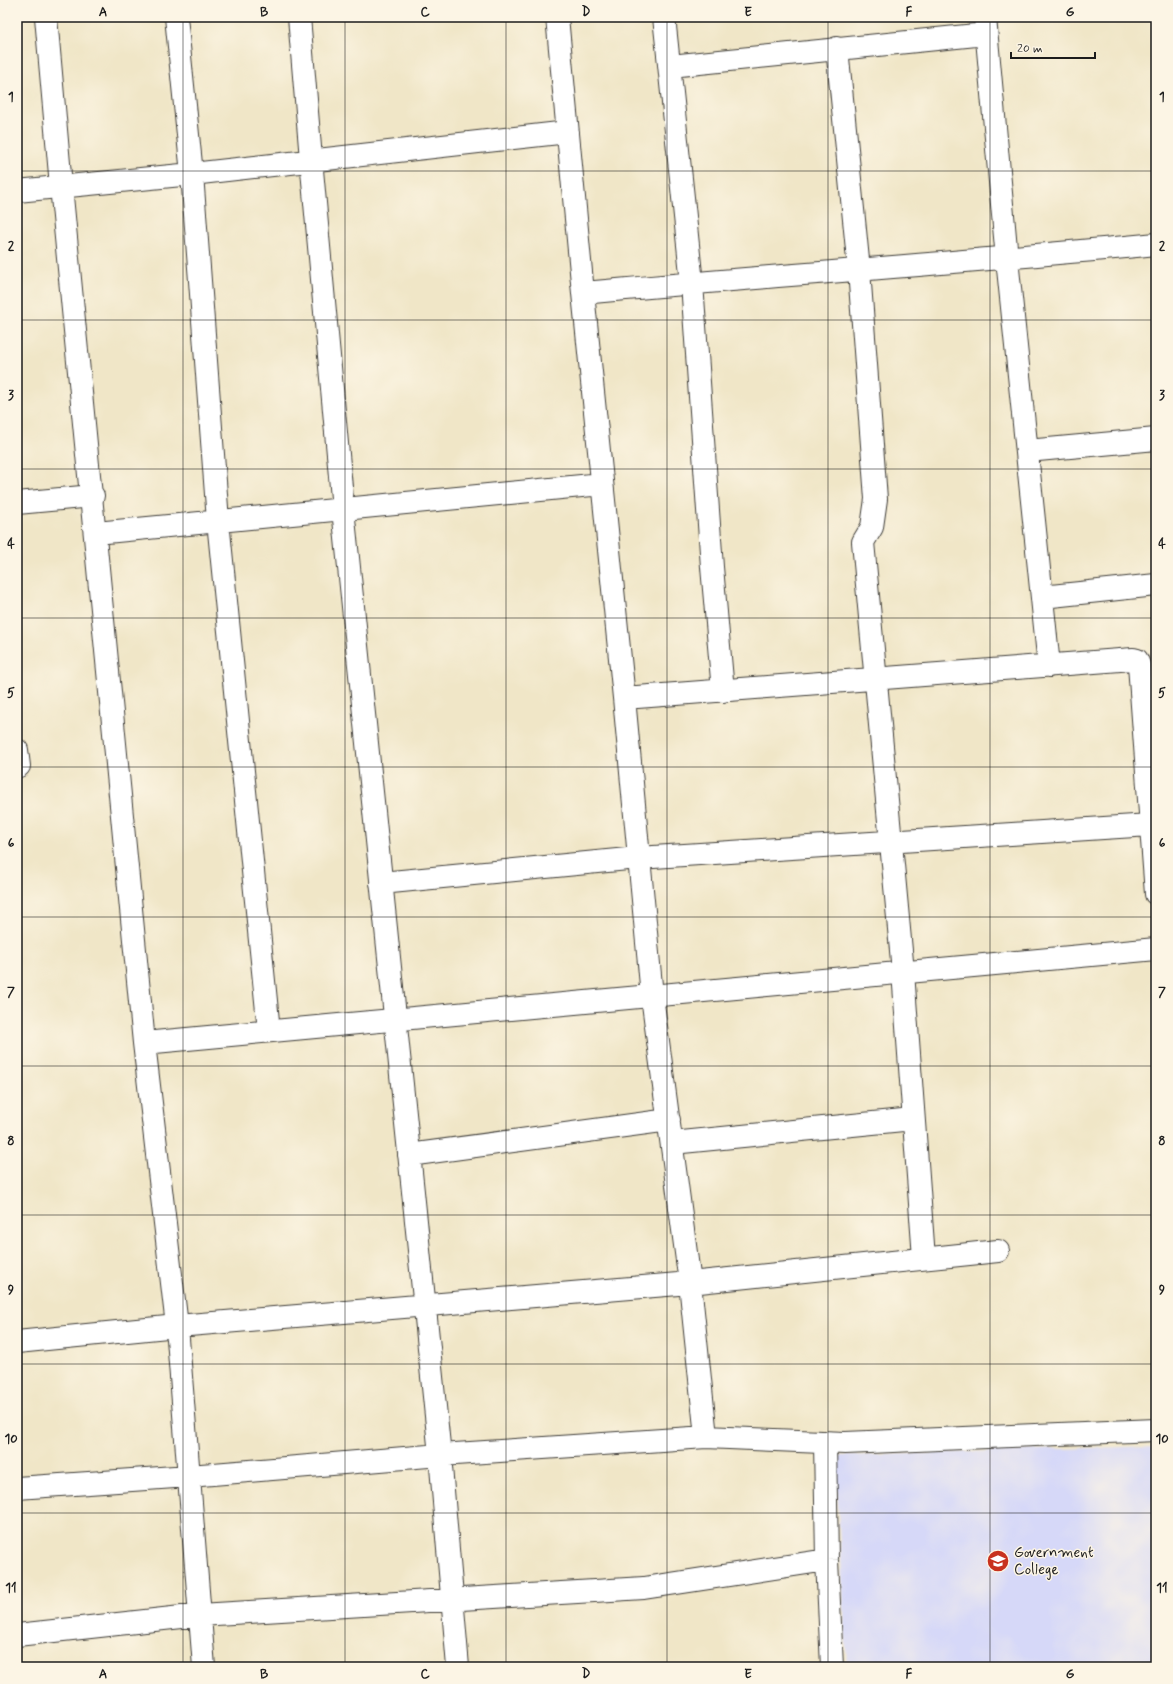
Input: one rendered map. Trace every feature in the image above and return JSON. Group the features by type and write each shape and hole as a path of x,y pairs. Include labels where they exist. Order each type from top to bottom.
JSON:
{"street":[{"path":"46,17 144,1043 177,1326 204,1667"},
{"path":"176,17 192,174 218,522 269,1031"},
{"path":"299,17 343,509 440,1455 458,1667"},
{"path":"557,17 652,996 690,1283 706,1436"},
{"path":"664,17 692,283 712,568 723,691"},
{"path":"670,66 837,48 986,25 1007,259 1049,666"},
{"path":"837,48 859,270 876,499 872,527 863,542 874,679 903,972 924,1258"},
{"path":"17,191 192,174 311,159 568,132"},
{"path":"583,293 692,283 1007,259 1156,244"},
{"path":"1027,451 1156,439"},
{"path":"96,534 602,484"},
{"path":"17,503 92,496"},
{"path":"1042,597 1156,585"},
{"path":"624,698 1133,659 1137,660 1139,665 1150,750 1150,824 1156,894"},
{"path":"381,883 638,858 1150,824"},
{"path":"144,1043 1156,949"},
{"path":"672,1144 913,1119"},
{"path":"409,1155 669,1120"},
{"path":"17,1342 177,1326 690,1283 998,1251"},
{"path":"17,1488 706,1436 845,1443 1156,1430"},
{"path":"825,1442 827,1560 832,1667"},
{"path":"17,1635 200,1615 644,1588 827,1560"}],"shaded area":[{"name":"Government College","path":"1156,1446 1156,1667 847,1667 835,1456"}],"place":[{"name":"Government College","path":"998,1561"}]}
